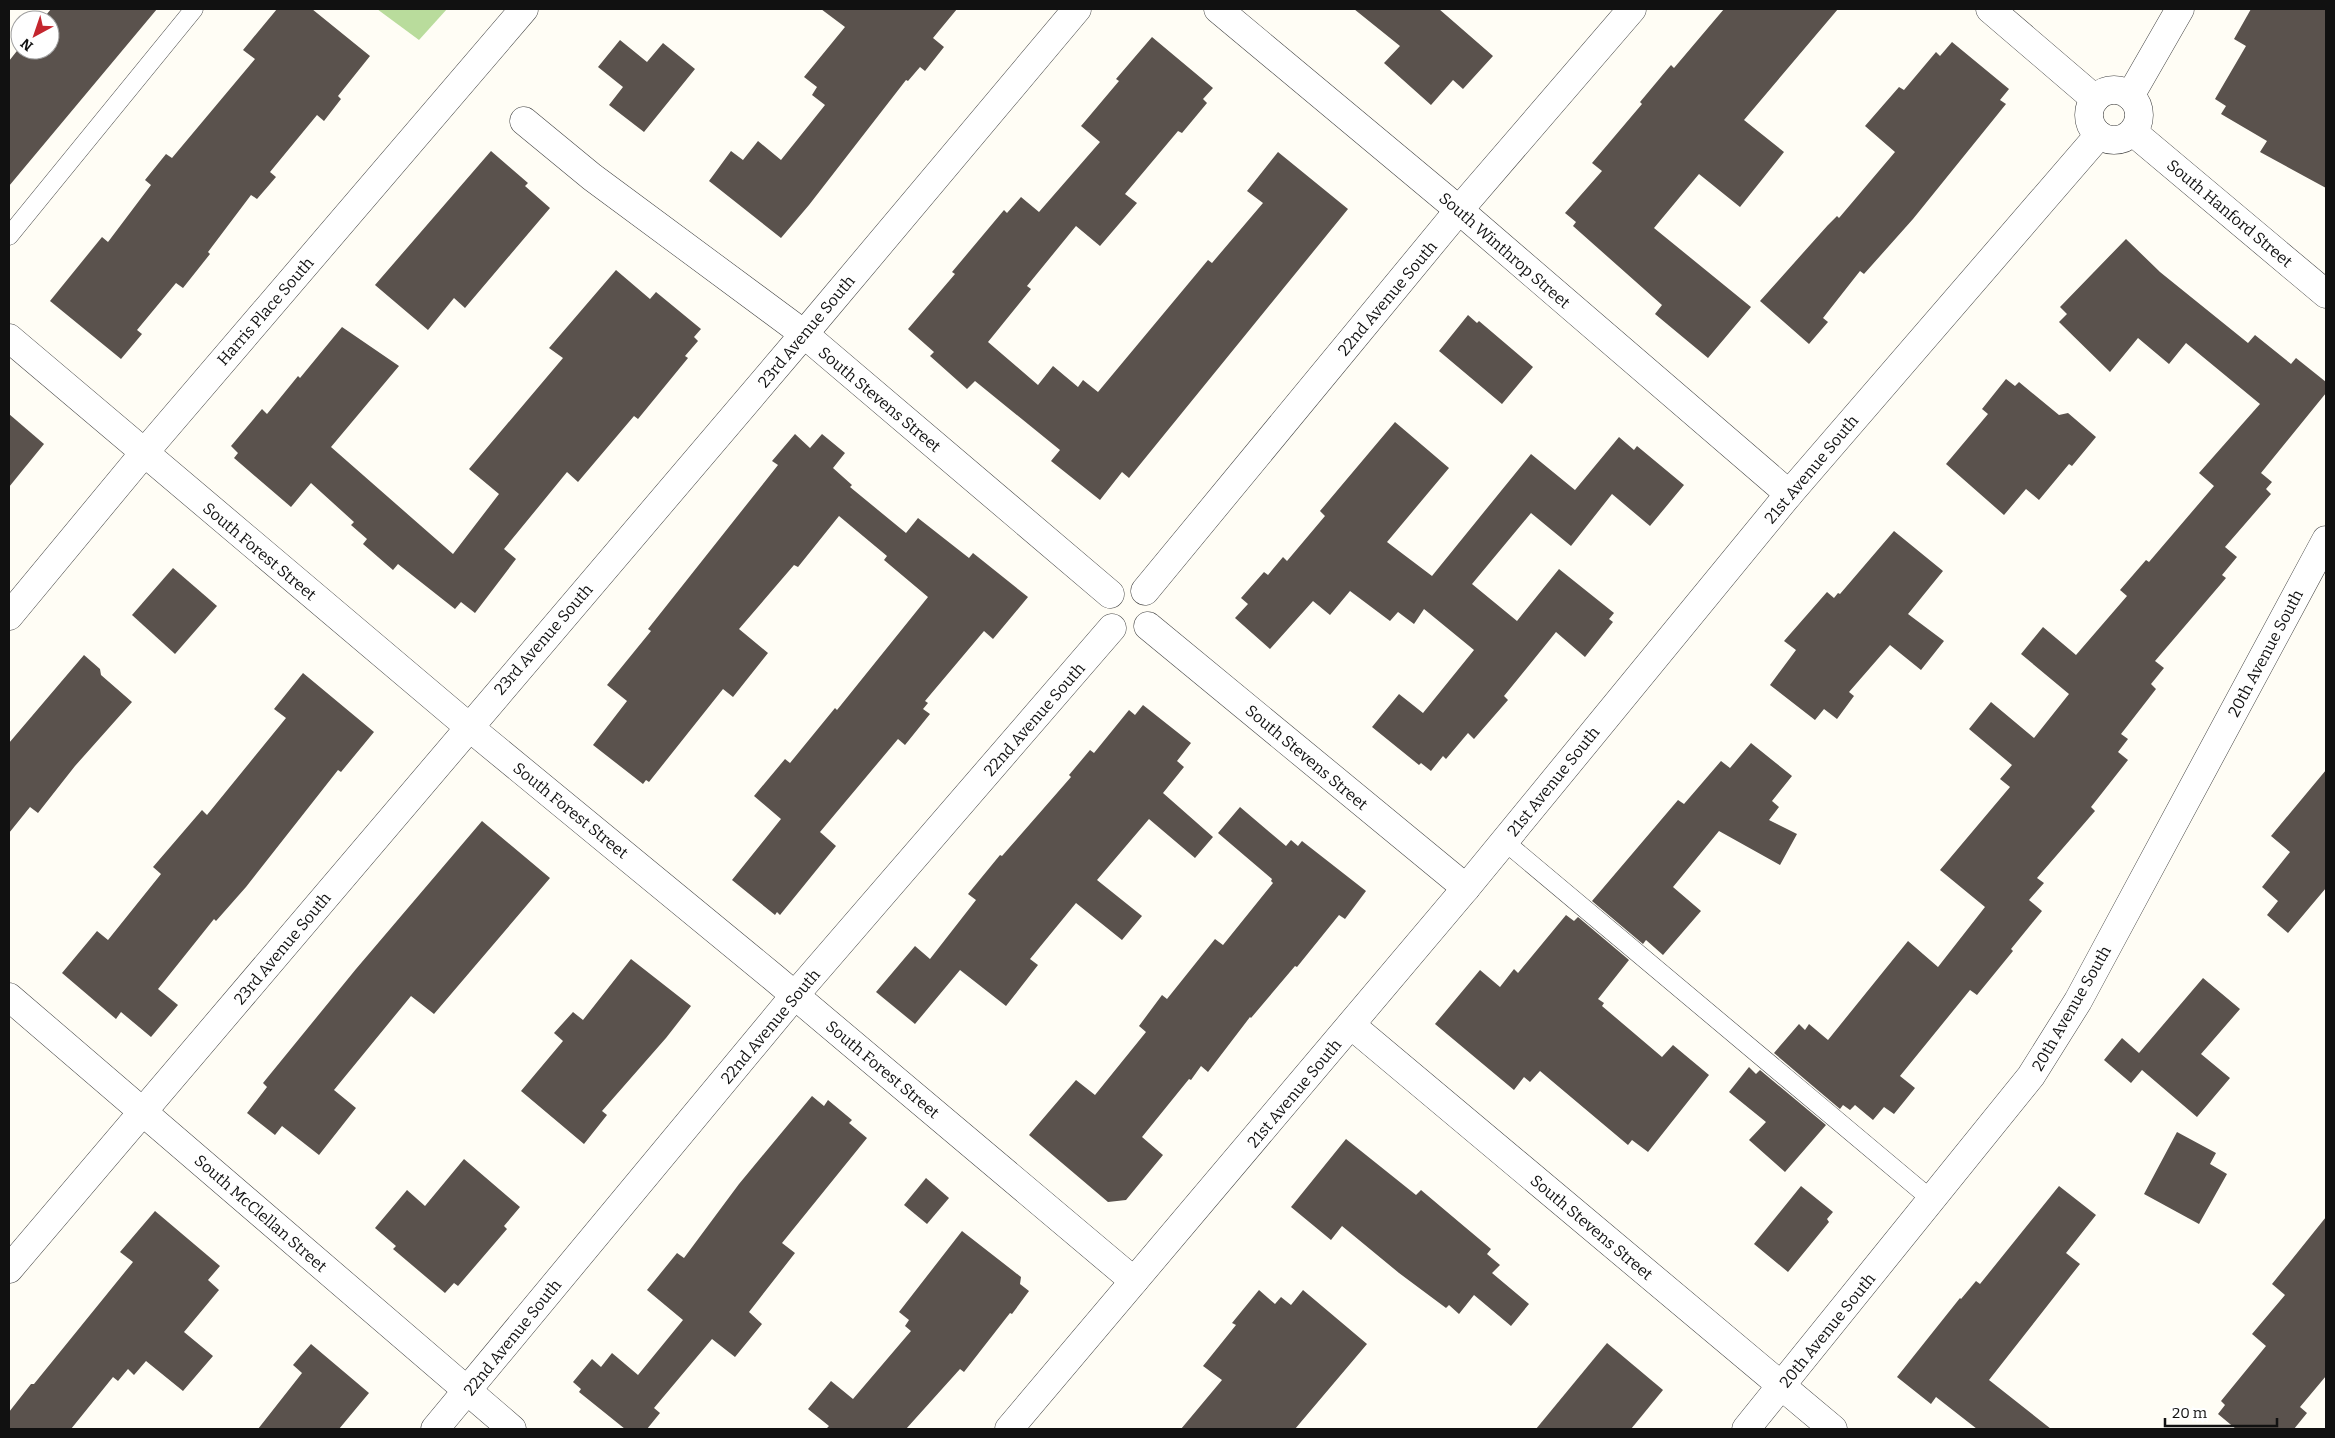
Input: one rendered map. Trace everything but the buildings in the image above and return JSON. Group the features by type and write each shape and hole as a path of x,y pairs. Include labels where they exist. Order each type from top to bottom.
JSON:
{"street":[{"name":"Harris Place South","path":"9,616 144,453 524,9"},
{"name":"23rd Avenue South","path":"9,1269 804,334 1077,9"},
{"name":"South Winthrop Street","path":"1218,9 1459,210 1789,494"},
{"name":"22nd Avenue South","path":"1145,591 1459,210 1632,9"},
{"path":"1990,9 2095,99"},
{"path":"2130,96 2180,9"},
{"path":"2120,91 2130,96 2137,106 2139,114 2139,122 2133,132 2123,139 2115,141 2099,135 2092,129 2089,122 2089,112 2095,99 2103,92 2120,91"},
{"name":"South Stevens Street","path":"524,121 592,176 804,334 1110,594"},
{"name":"South Hanford Street","path":"2133,132 2326,294"},
{"name":"21st Avenue South","path":"1010,1429 1466,888 1789,494 2099,135"},
{"name":"South Forest Street","path":"9,338 469,727 795,995 1134,1281"},
{"name":"20th Avenue South","path":"1746,1429 1782,1387 2031,1076 2078,1001 2326,540"},
{"path":"1126,584 1134,585 1145,591 1155,608 1154,616 1148,626 1139,634 1131,636 1122,634 1112,628 1104,617 1104,608 1110,594 1118,587 1126,584"},
{"name":"South Stevens Street","path":"1148,626 1466,888"},
{"name":"22nd Avenue South","path":"436,1429 795,995 1112,628"},
{"name":"South McClellan Street","path":"9,997 512,1429"},
{"name":"South Stevens Street","path":"1351,1025 1833,1429"}],"lane":[{"path":"9,236 194,9"},
{"path":"1504,841 1932,1200"}],"green space":[{"path":"377,9 447,9 419,40"}]}
